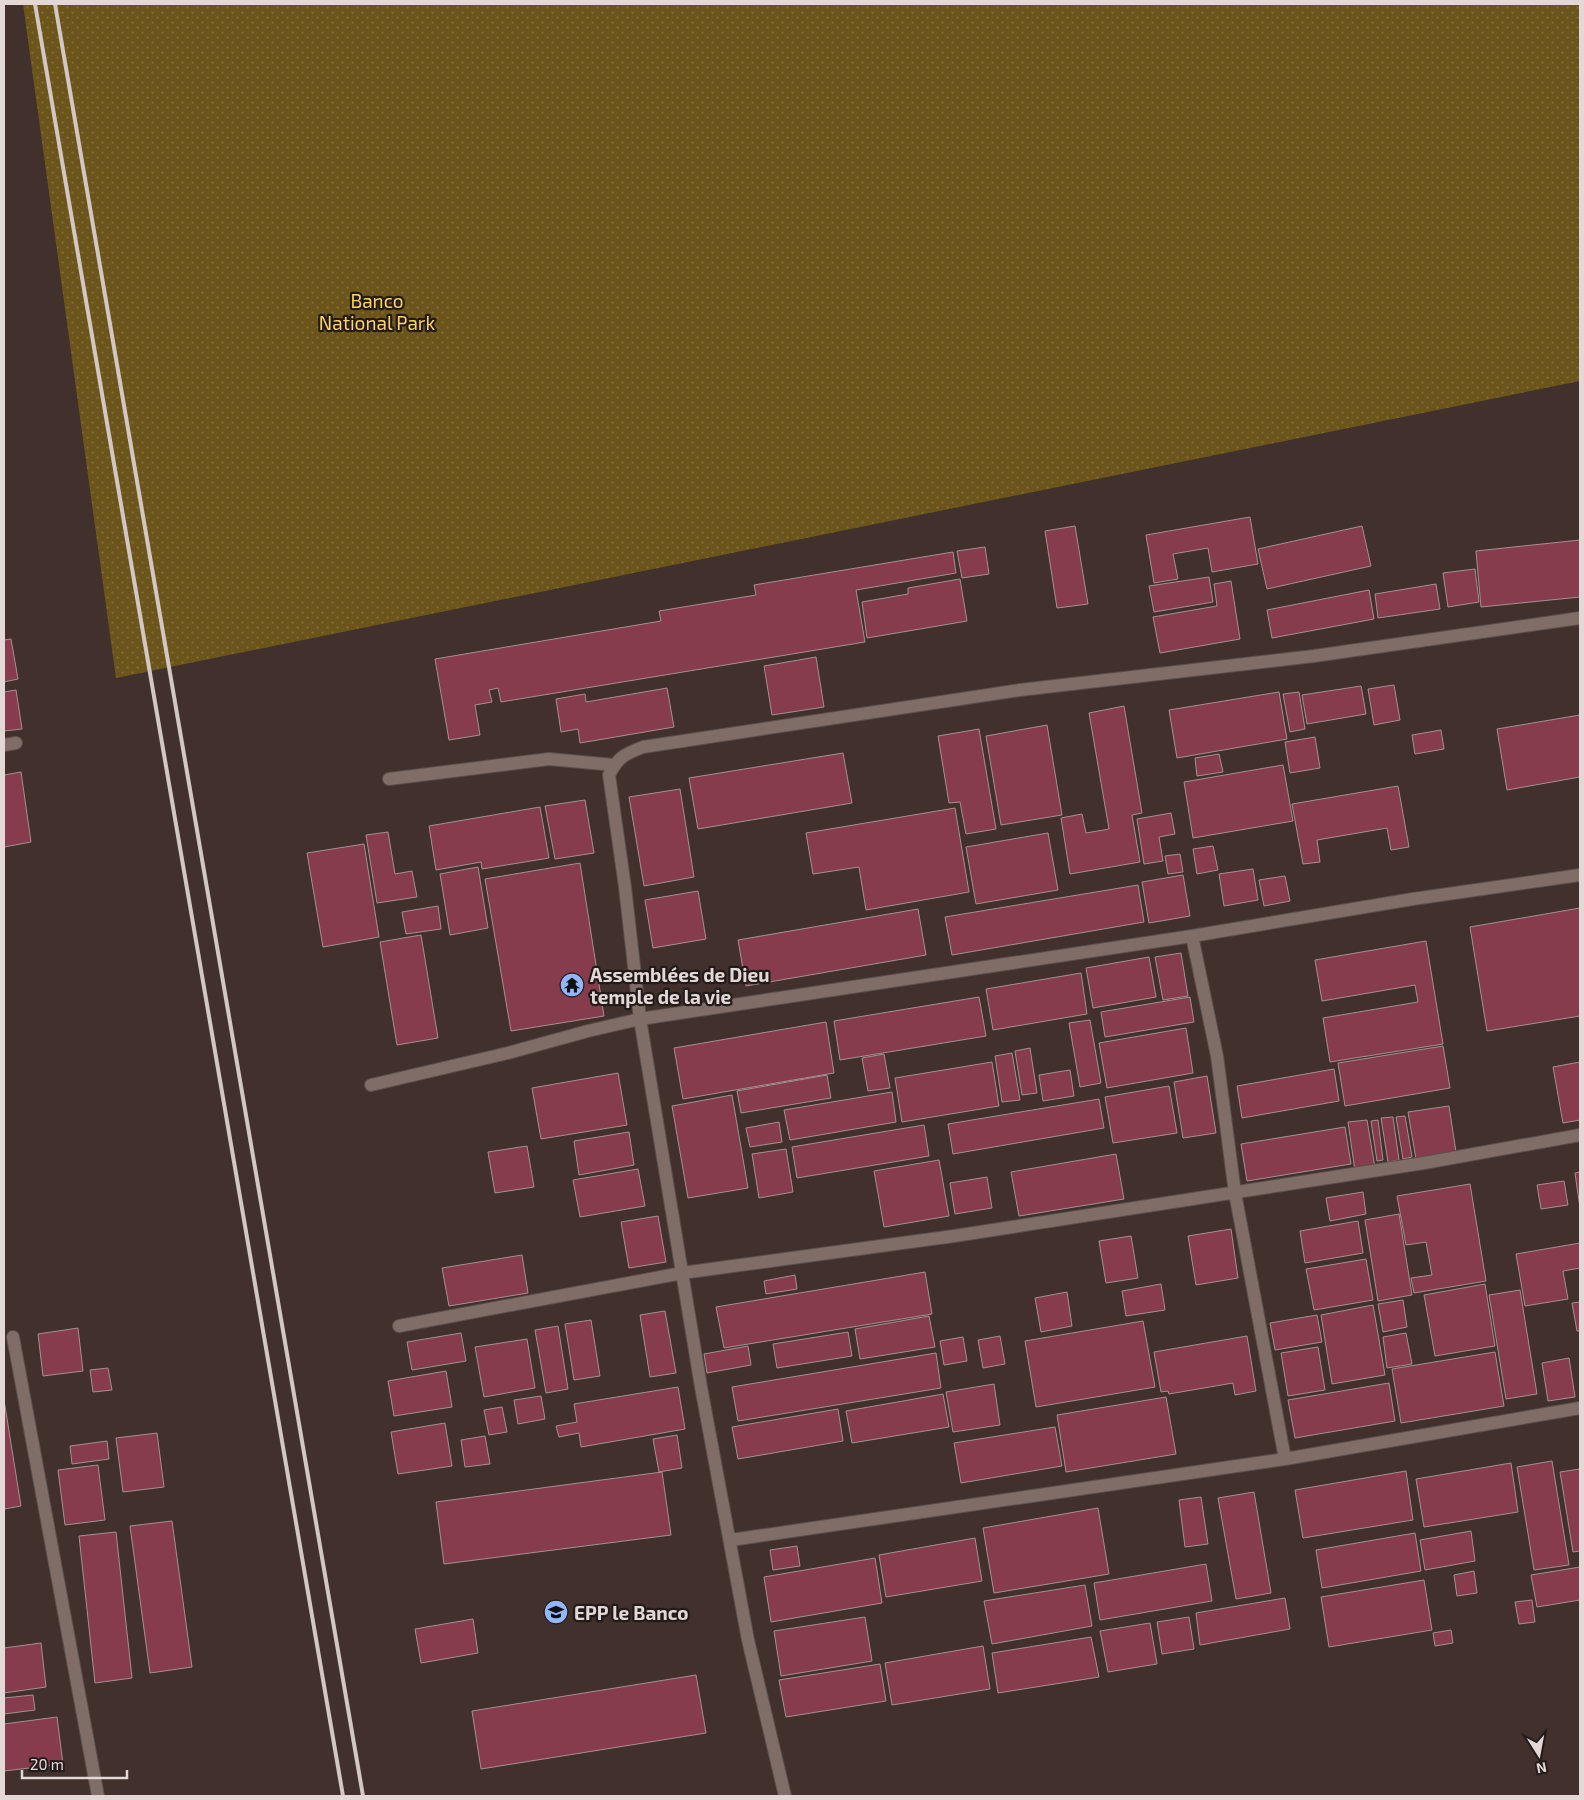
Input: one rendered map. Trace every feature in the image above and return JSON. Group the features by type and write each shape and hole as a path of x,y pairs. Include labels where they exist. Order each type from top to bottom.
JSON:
{"street":[{"path":"785,1796 748,1640 682,1273 640,1019 625,887 609,775 614,765 622,756 643,747 1020,690 1314,656 1580,618"},
{"path":"389,779 549,760 614,765"},
{"path":"371,1085 508,1053 640,1019 1192,936 1404,901 1580,875"},
{"path":"1192,936 1217,1056 1235,1193 1285,1459"},
{"path":"399,1326 682,1273 954,1236 1235,1193 1424,1163 1580,1135"},
{"path":"13,1337 98,1796"},
{"path":"731,1540 1285,1459 1580,1408"}],"green space":[{"name":"Banco National Park","path":"23,4 1580,4 1580,381 116,678"}],"building":[{"path":"1250,517 1258,564 1212,572 1208,548 1173,554 1178,579 1154,583 1146,535"},
{"path":"1075,526 1088,604 1057,608 1045,531"},
{"path":"1362,526 1371,566 1267,589 1258,549"},
{"path":"1580,540 1580,597 1481,607 1476,551"},
{"path":"985,547 989,574 962,578 957,551"},
{"path":"953,552 956,573 856,590 865,642 501,702 498,688 489,690 492,702 475,705 480,735 449,740 435,659 661,621 659,611 756,595 754,585"},
{"path":"1475,569 1479,602 1448,607 1443,573"},
{"path":"1209,577 1213,602 1154,612 1149,586"},
{"path":"960,579 967,621 867,638 862,602 908,594 908,588"},
{"path":"1231,581 1240,639 1160,653 1153,617 1217,606 1214,584"},
{"path":"1436,584 1440,609 1378,618 1375,594"},
{"path":"1369,590 1374,619 1272,638 1267,610"},
{"path":"11,639 18,679 4,682 4,640"},
{"path":"816,657 824,707 772,715 764,666"},
{"path":"1394,685 1400,720 1374,725 1368,689"},
{"path":"1361,686 1366,714 1307,724 1302,695"},
{"path":"667,688 674,727 580,743 578,729 561,732 556,699 585,694 586,702"},
{"path":"16,690 22,729 4,731 4,692"},
{"path":"1279,692 1287,739 1177,758 1169,710"},
{"path":"1299,692 1305,729 1290,732 1283,694"},
{"path":"1124,706 1142,813 1132,815 1140,862 1070,874 1061,818 1082,814 1086,833 1109,829 1089,713"},
{"path":"1580,715 1580,777 1507,790 1497,729"},
{"path":"1047,725 1062,815 1001,825 986,736"},
{"path":"979,729 996,829 966,834 960,802 949,803 938,736"},
{"path":"1441,730 1444,749 1415,754 1412,735"},
{"path":"1315,737 1320,768 1290,773 1285,742"},
{"path":"843,753 852,803 698,829 689,778"},
{"path":"1219,754 1223,772 1197,776 1195,758"},
{"path":"1283,765 1293,821 1193,838 1184,782"},
{"path":"21,772 31,842 4,847 4,775"},
{"path":"1398,786 1409,847 1391,850 1387,828 1317,840 1320,862 1303,864 1292,804"},
{"path":"680,789 694,877 644,886 629,797"},
{"path":"585,800 594,853 555,859 545,806"},
{"path":"540,807 549,858 482,869 481,862 436,870 429,826"},
{"path":"955,808 969,892 866,910 859,867 813,874 806,833"},
{"path":"1171,813 1175,834 1159,837 1163,861 1144,864 1137,819"},
{"path":"388,832 395,874 412,871 417,897 377,903 366,835"},
{"path":"1048,833 1058,890 976,904 966,847"},
{"path":"364,844 379,937 323,947 307,853"},
{"path":"1213,846 1218,870 1197,874 1193,849"},
{"path":"1180,854 1183,872 1168,874 1165,856"},
{"path":"580,863 604,1016 511,1031 485,879"},
{"path":"478,867 488,928 450,935 440,874"},
{"path":"1253,869 1258,900 1224,906 1219,874"},
{"path":"1183,875 1190,916 1149,923 1142,882"},
{"path":"1285,876 1290,901 1264,906 1259,880"},
{"path":"1138,885 1144,922 952,955 945,917"},
{"path":"698,891 706,939 653,948 645,900"},
{"path":"438,906 441,929 406,934 402,912"},
{"path":"1580,908 1580,1016 1487,1031 1470,927"},
{"path":"918,909 926,955 746,986 738,940"},
{"path":"421,935 438,1038 397,1045 380,942"},
{"path":"1426,941 1443,1044 1330,1062 1323,1018 1418,1002 1415,985 1322,1001 1315,960"},
{"path":"1181,953 1188,996 1163,1000 1155,957"},
{"path":"1149,957 1156,997 1093,1008 1086,968"},
{"path":"1081,973 1087,1014 993,1030 986,989"},
{"path":"979,997 986,1036 840,1060 834,1021"},
{"path":"1190,997 1194,1022 1105,1037 1101,1012"},
{"path":"1090,1020 1101,1083 1080,1087 1069,1023"},
{"path":"826,1022 834,1073 683,1099 674,1048"},
{"path":"1186,1028 1193,1073 1107,1088 1099,1043"},
{"path":"1443,1046 1450,1088 1345,1106 1338,1063"},
{"path":"1030,1048 1037,1093 1022,1095 1015,1051"},
{"path":"1012,1053 1020,1100 1002,1102 995,1056"},
{"path":"884,1054 890,1088 868,1091 862,1058"},
{"path":"992,1062 999,1106 902,1122 895,1078"},
{"path":"1580,1062 1580,1120 1563,1123 1553,1067"},
{"path":"1334,1069 1339,1101 1242,1118 1237,1086"},
{"path":"1070,1070 1074,1096 1043,1101 1039,1075"},
{"path":"618,1073 627,1125 541,1139 532,1088"},
{"path":"827,1075 831,1098 741,1113 737,1091"},
{"path":"1207,1076 1216,1133 1183,1138 1174,1082"},
{"path":"1169,1086 1177,1133 1113,1143 1105,1097"},
{"path":"892,1092 896,1122 790,1140 784,1110"},
{"path":"732,1095 748,1188 688,1198 672,1106"},
{"path":"1099,1099 1104,1128 953,1154 948,1124"},
{"path":"1449,1106 1456,1152 1416,1159 1408,1112"},
{"path":"1405,1116 1412,1157 1403,1159 1396,1117"},
{"path":"1393,1117 1399,1160 1388,1162 1381,1118"},
{"path":"1367,1120 1375,1168 1355,1171 1348,1122"},
{"path":"1378,1120 1383,1160 1377,1161 1371,1121"},
{"path":"779,1122 782,1142 750,1147 746,1128"},
{"path":"924,1125 929,1156 797,1178 792,1147"},
{"path":"1345,1127 1351,1164 1247,1181 1241,1144"},
{"path":"629,1132 634,1165 579,1175 574,1141"},
{"path":"527,1146 534,1187 495,1193 488,1152"},
{"path":"786,1149 793,1192 759,1198 752,1154"},
{"path":"1116,1154 1124,1199 1019,1216 1011,1172"},
{"path":"939,1160 949,1216 884,1227 874,1171"},
{"path":"638,1169 645,1206 580,1217 573,1180"},
{"path":"1580,1172 1580,1208 1575,1173"},
{"path":"987,1177 992,1208 955,1214 950,1183"},
{"path":"1564,1181 1568,1205 1541,1209 1537,1185"},
{"path":"1470,1184 1486,1281 1414,1293 1411,1278 1432,1275 1426,1242 1406,1245 1397,1196"},
{"path":"1363,1192 1366,1214 1330,1221 1326,1198"},
{"path":"1399,1214 1412,1295 1378,1301 1365,1220"},
{"path":"658,1216 666,1262 629,1268 621,1222"},
{"path":"1358,1221 1363,1253 1305,1263 1300,1231"},
{"path":"1231,1229 1238,1278 1196,1285 1188,1236"},
{"path":"1131,1236 1138,1278 1106,1283 1099,1241"},
{"path":"1580,1243 1580,1268 1563,1271 1568,1299 1525,1306 1516,1254"},
{"path":"522,1255 528,1293 449,1306 442,1268"},
{"path":"1366,1259 1373,1300 1314,1310 1306,1269"},
{"path":"925,1272 932,1314 724,1348 716,1307"},
{"path":"795,1275 797,1289 766,1294 764,1281"},
{"path":"1161,1284 1165,1310 1126,1316 1122,1291"},
{"path":"1485,1284 1495,1346 1435,1356 1424,1295"},
{"path":"1520,1290 1537,1394 1506,1399 1489,1295"},
{"path":"1067,1292 1072,1326 1041,1332 1035,1298"},
{"path":"1403,1300 1407,1327 1383,1332 1378,1304"},
{"path":"1580,1302 1580,1331 1577,1331 1572,1303"},
{"path":"1373,1305 1385,1375 1332,1384 1321,1315"},
{"path":"665,1311 676,1373 650,1377 640,1315"},
{"path":"1317,1315 1322,1342 1275,1350 1270,1323"},
{"path":"929,1316 935,1347 860,1359 855,1329"},
{"path":"591,1320 600,1376 574,1380 565,1324"},
{"path":"1143,1321 1155,1387 1036,1407 1025,1341"},
{"path":"558,1326 568,1389 546,1393 535,1330"},
{"path":"78,1328 83,1371 43,1376 38,1334"},
{"path":"848,1332 852,1356 777,1368 773,1344"},
{"path":"461,1333 466,1361 412,1370 407,1342"},
{"path":"1406,1333 1412,1364 1387,1368 1383,1337"},
{"path":"1000,1336 1005,1364 983,1368 978,1340"},
{"path":"1247,1336 1256,1391 1235,1395 1233,1383 1169,1394 1168,1391 1161,1392 1154,1352"},
{"path":"963,1337 967,1361 944,1365 940,1341"},
{"path":"527,1339 535,1388 484,1397 475,1347"},
{"path":"748,1346 751,1365 707,1373 704,1354"},
{"path":"1318,1347 1325,1390 1288,1396 1281,1353"},
{"path":"1495,1352 1504,1406 1401,1423 1392,1369"},
{"path":"936,1353 941,1388 738,1421 732,1387"},
{"path":"1569,1358 1575,1397 1548,1401 1542,1363"},
{"path":"108,1368 112,1390 93,1392 90,1370"},
{"path":"446,1371 452,1407 394,1416 388,1381"},
{"path":"1389,1383 1395,1421 1295,1438 1288,1400"},
{"path":"994,1384 1000,1425 953,1432 946,1392"},
{"path":"678,1387 685,1429 581,1447 579,1433 559,1437 556,1426 577,1422 574,1404"},
{"path":"943,1394 949,1427 852,1443 846,1411"},
{"path":"541,1396 545,1419 518,1424 514,1400"},
{"path":"1166,1397 1176,1454 1066,1472 1057,1415"},
{"path":"4,1400 21,1506 4,1509"},
{"path":"502,1407 507,1432 489,1435 484,1410"},
{"path":"838,1409 843,1441 738,1459 732,1427"},
{"path":"445,1423 452,1466 398,1474 391,1432"},
{"path":"1055,1427 1062,1466 961,1483 954,1443"},
{"path":"157,1433 164,1487 123,1492 116,1438"},
{"path":"677,1435 682,1468 659,1472 653,1439"},
{"path":"485,1436 490,1464 465,1467 461,1440"},
{"path":"107,1441 109,1459 72,1464 70,1446"},
{"path":"1552,1461 1569,1565 1534,1570 1517,1467"},
{"path":"1511,1463 1518,1512 1424,1527 1416,1479"},
{"path":"98,1465 105,1520 65,1525 58,1470"},
{"path":"1580,1469 1580,1551 1573,1552 1560,1472"},
{"path":"1406,1471 1413,1520 1303,1538 1295,1490"},
{"path":"662,1472 671,1535 444,1564 436,1502"},
{"path":"1254,1492 1271,1593 1236,1599 1218,1498"},
{"path":"1201,1497 1208,1544 1185,1547 1179,1500"},
{"path":"1098,1508 1109,1574 994,1593 983,1528"},
{"path":"172,1521 192,1667 150,1673 130,1526"},
{"path":"1471,1531 1475,1561 1425,1570 1420,1540"},
{"path":"116,1532 132,1678 95,1683 79,1536"},
{"path":"1415,1533 1421,1571 1322,1588 1316,1550"},
{"path":"975,1538 982,1581 886,1597 879,1555"},
{"path":"797,1546 800,1566 773,1570 770,1550"},
{"path":"875,1558 882,1603 771,1622 764,1577"},
{"path":"1206,1564 1212,1601 1100,1620 1094,1583"},
{"path":"1580,1567 1580,1600 1537,1607 1531,1575"},
{"path":"1474,1571 1477,1593 1457,1596 1454,1575"},
{"path":"1424,1580 1432,1630 1329,1647 1321,1597"},
{"path":"1085,1585 1092,1626 992,1644 984,1601"},
{"path":"1285,1598 1290,1629 1200,1645 1196,1613"},
{"path":"1532,1600 1535,1622 1519,1624 1515,1602"},
{"path":"865,1617 872,1661 781,1676 774,1631"},
{"path":"1189,1617 1194,1649 1162,1654 1157,1622"},
{"path":"473,1619 478,1653 421,1663 415,1629"},
{"path":"1150,1623 1157,1664 1108,1672 1100,1631"},
{"path":"1451,1630 1453,1643 1435,1646 1433,1633"},
{"path":"1091,1637 1099,1677 998,1693 992,1653"},
{"path":"41,1643 46,1687 4,1693 4,1648"},
{"path":"983,1646 990,1689 892,1705 885,1663"},
{"path":"880,1664 886,1701 786,1717 779,1680"},
{"path":"696,1675 706,1733 481,1769 472,1711"},
{"path":"33,1695 35,1710 4,1714 4,1698"},
{"path":"57,1717 63,1764 4,1771 4,1724"}],"railway":[{"path":"35,4 343,1796"},
{"path":"55,4 363,1796"}],"place":[{"name":"Assemblées de Dieu temple de la vie","path":"572,985"},
{"name":"EPP le Banco","path":"556,1612"}]}
